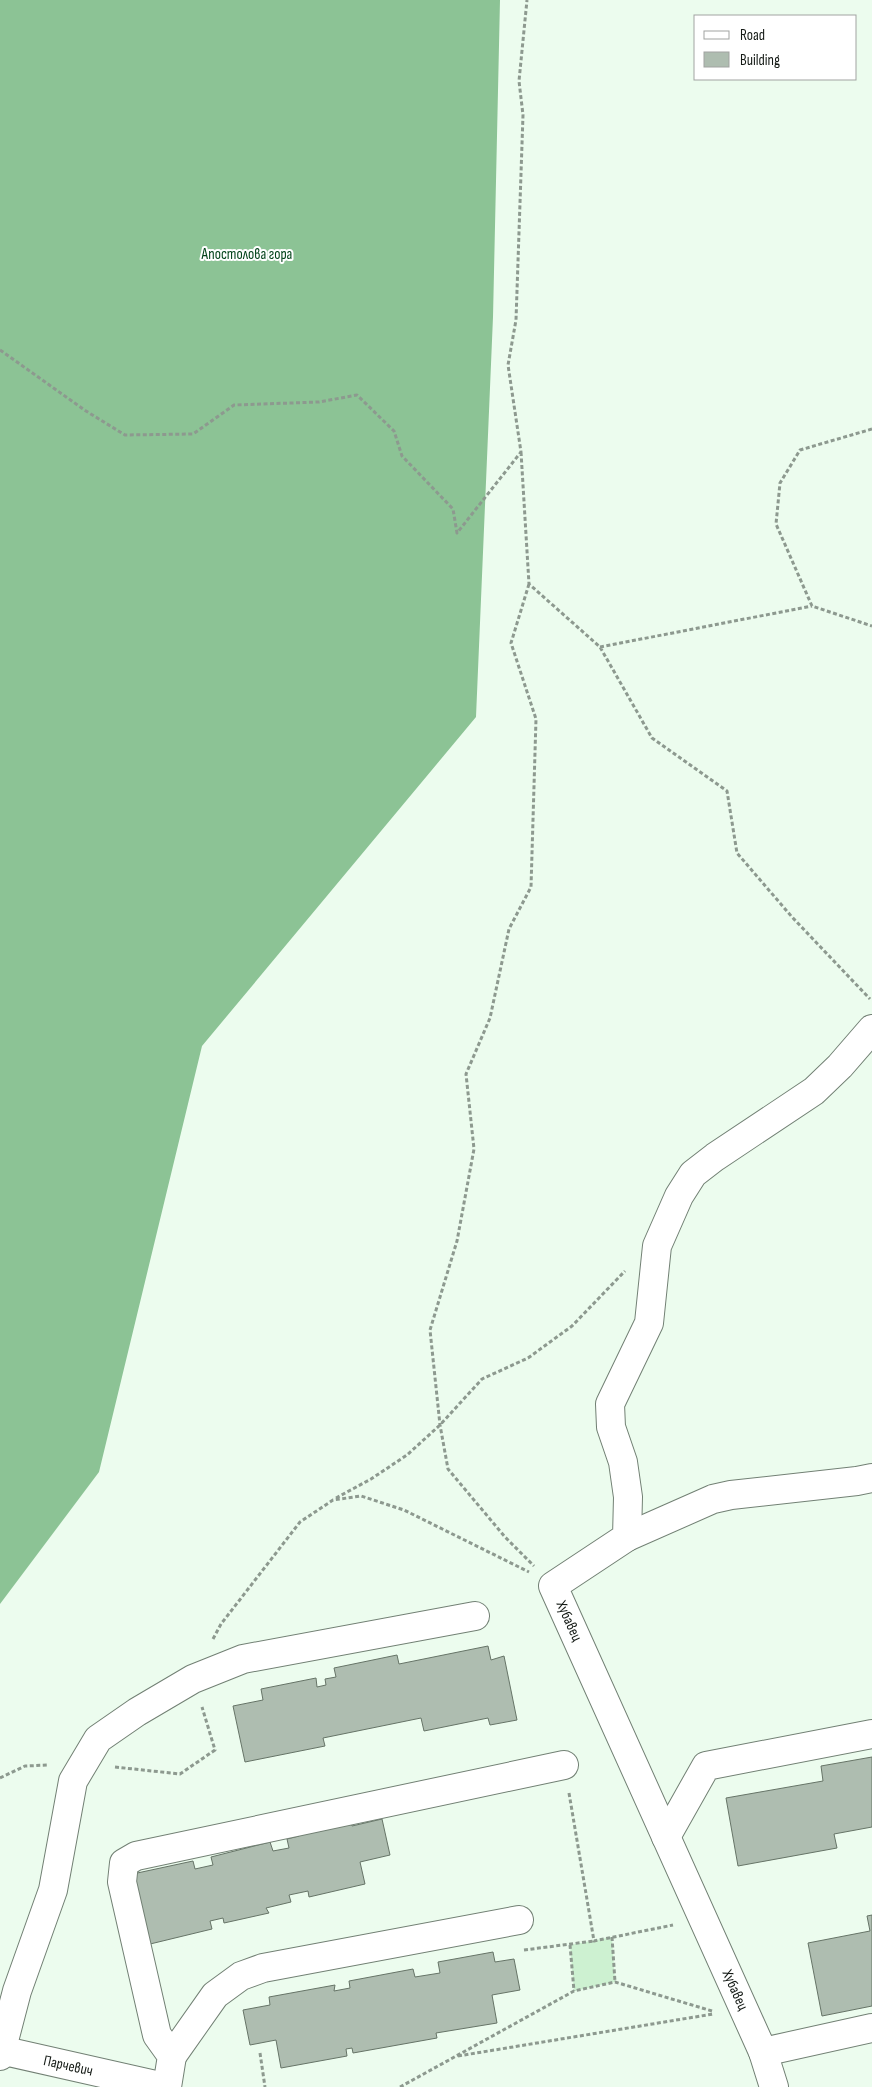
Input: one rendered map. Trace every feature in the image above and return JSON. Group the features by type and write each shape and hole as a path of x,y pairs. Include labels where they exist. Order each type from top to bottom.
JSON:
{"street":[{"path":"627,1538 628,1497 623,1462 611,1427 610,1404 649,1323 657,1246 679,1196 693,1174 715,1157 814,1091 840,1066 872,1029"},
{"path":"553,1586 627,1538 713,1499 731,1495 872,1478"},
{"name":"Хубавец","path":"553,1586 763,2052 774,2087"},
{"path":"1,2052 17,1991 53,1890 73,1781 98,1739 193,1679 243,1659 475,1616"},
{"path":"666,1837 706,1766 872,1734"},
{"path":"172,2056 157,2035 122,1882 124,1863 136,1856 564,1766"},
{"path":"165,2087 172,2056 215,1995 241,1976 263,1968 519,1920"},
{"path":"763,2052 872,2028"},
{"name":"Парчевич","path":"1,2052 165,2087"}],"path":[{"path":"526,0 519,81 523,115 516,320 508,365 521,452 530,584 511,643 536,719 531,887 509,929 490,1018 466,1074 474,1149 457,1241 430,1330 440,1425 448,1469 505,1537 553,1586"},
{"path":"0,350 86,411 125,435 193,434 234,405 319,402 357,395 394,431 402,456 453,509 457,533 521,452"},
{"path":"812,606 776,524 780,483 800,450 872,429"},
{"path":"530,584 600,647 652,738 727,791 737,853 792,917 872,1002"},
{"path":"600,647 812,606 872,626"},
{"path":"333,1500 407,1456 440,1425 482,1379 528,1358 572,1326 618,1276 657,1246"},
{"name":"Хубавец","path":"193,1679 221,1624 271,1559 300,1522 333,1500 361,1496 404,1510 553,1586"},
{"path":"0,1778 25,1766 83,1764 180,1774 215,1750 193,1679"},
{"path":"564,1766 594,1941"},
{"path":"519,1920 524,1951 612,1938 703,1919"},
{"path":"612,1938 615,1982"},
{"path":"570,1945 574,1991"},
{"path":"400,2087 574,1991 615,1982 719,2013 455,2057"},
{"path":"260,2053 265,2087"}],"green space":[{"name":"Апостолова гора","path":"0,0 500,0 493,317 476,717 202,1046 99,1472 0,1604"},
{"path":"612,1937 615,1982 574,1991 570,1945"}],"building":[{"path":"488,1646 491,1660 504,1656 517,1720 490,1725 488,1718 424,1731 421,1718 323,1738 325,1746 245,1762 233,1706 263,1700 261,1689 316,1678 317,1687 326,1685 325,1679 336,1677 334,1668 397,1655 399,1664"},
{"path":"872,1757 872,1827 834,1834 837,1848 738,1866 726,1798 823,1781 821,1766"},
{"path":"350,1817 352,1826 382,1819 390,1855 360,1862 365,1884 309,1897 308,1891 289,1895 291,1902 266,1908 269,1913 224,1923 223,1918 210,1921 212,1929 146,1945 128,1875 193,1861 195,1869 213,1865 211,1857 270,1842 273,1851 289,1848 287,1839 299,1836 298,1829"},
{"path":"872,1915 872,2006 822,2016 808,1943 870,1931 867,1916"},
{"path":"493,1952 495,1962 514,1959 520,1990 492,1995 497,2023 436,2033 437,2038 353,2053 352,2048 346,2049 347,2056 281,2068 276,2040 250,2045 243,2010 270,2005 269,1997 335,1985 334,1991 350,1988 349,1981 413,1969 415,1977 440,1973 438,1962"}]}
